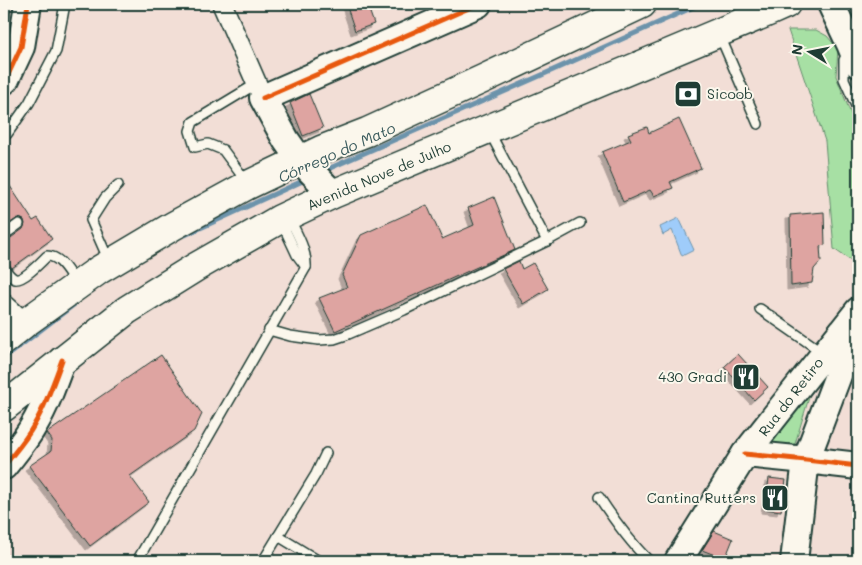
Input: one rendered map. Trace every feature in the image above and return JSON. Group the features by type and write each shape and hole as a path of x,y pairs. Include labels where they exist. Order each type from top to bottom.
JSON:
{"main road":[{"name":"Avenida Nove de Julho","path":"4,407 127,310 196,266 284,217 314,175 321,150 367,132 642,4"},
{"name":"Avenida Nove de Julho","path":"4,340 77,285 110,264 173,226 246,186 314,175 488,130 786,4"}],"street":[{"path":"4,81 21,48 28,4"},
{"path":"222,4 259,91 286,140 314,175"},
{"path":"259,91 478,4"},
{"path":"831,4 854,54"},
{"path":"4,304 25,323"},
{"name":"Rua do Retiro","path":"678,561 745,454 858,311"},
{"path":"794,561 806,460 858,322"},
{"path":"8,450 34,425 50,392 62,360"},
{"path":"745,454 858,466"}],"lane":[{"path":"8,134 29,103 56,51 65,4"},
{"path":"719,33 758,124"},
{"path":"854,54 844,60 844,79 858,110"},
{"path":"246,186 240,173 223,150 208,144 195,147 190,130 193,122 259,91"},
{"path":"488,130 547,242"},
{"path":"110,264 91,220 105,198 118,185"},
{"path":"136,561 306,267 297,255 284,217"},
{"path":"269,330 290,336 319,340 334,339 404,310 547,242 580,223"},
{"path":"4,236 19,224"},
{"path":"4,268 14,278 18,279 24,277 47,256 53,256 59,260 77,285"},
{"path":"760,309 825,354"},
{"path":"263,561 316,474 326,453"},
{"path":"599,497 630,540 649,561"},
{"path":"278,536 319,561"}],"green space":[{"path":"788,30 816,30 827,36 838,49 836,76 858,132 858,266 834,249 825,141"},
{"path":"814,381 794,447 761,446"}],"water":[{"path":"679,218 694,250 682,256 672,230 663,235 660,227"}],"building":[{"path":"346,4 367,4 374,24 355,31"},
{"path":"309,94 323,128 303,136 290,103"},
{"path":"679,119 701,168 670,182 673,188 654,196 650,190 623,202 602,152 631,140 628,134 647,127 649,133"},
{"path":"4,177 33,221 38,218 52,239 12,268 4,261 4,241 23,229 25,224 24,220 18,218 4,227"},
{"path":"494,197 515,250 335,331 319,298 347,287 342,275 361,235 427,205 442,239 474,225 468,208"},
{"path":"824,212 825,245 820,246 821,261 814,269 812,283 791,286 790,215"},
{"path":"519,261 522,269 533,263 548,289 523,304 503,269"},
{"name":"430 Gradi","path":"738,354 768,387 754,400 724,367"},
{"path":"161,355 202,414 194,431 130,476 149,502 90,546 29,466 51,451 52,440 47,433"},
{"name":"Cantina Rutters","path":"769,478 786,480 781,511 765,509"},
{"path":"714,531 733,539 725,559 702,550"}],"waterway":[{"name":"Córrego do Mato","path":"321,172 700,4"},
{"name":"Córrego do Mato","path":"185,235 307,179"},
{"name":"Córrego do Mato","path":"4,358 76,303"}],"cycle path":[{"path":"4,81 21,47 28,4"},
{"path":"263,98 478,4"},
{"path":"4,466 27,436 38,417 50,393 62,360"},
{"path":"745,454 858,466"}],"place":[{"name":"Sicoob","path":"688,94"},
{"name":"430 Gradi","path":"746,377"},
{"name":"Cantina Rutters","path":"775,498"}]}
